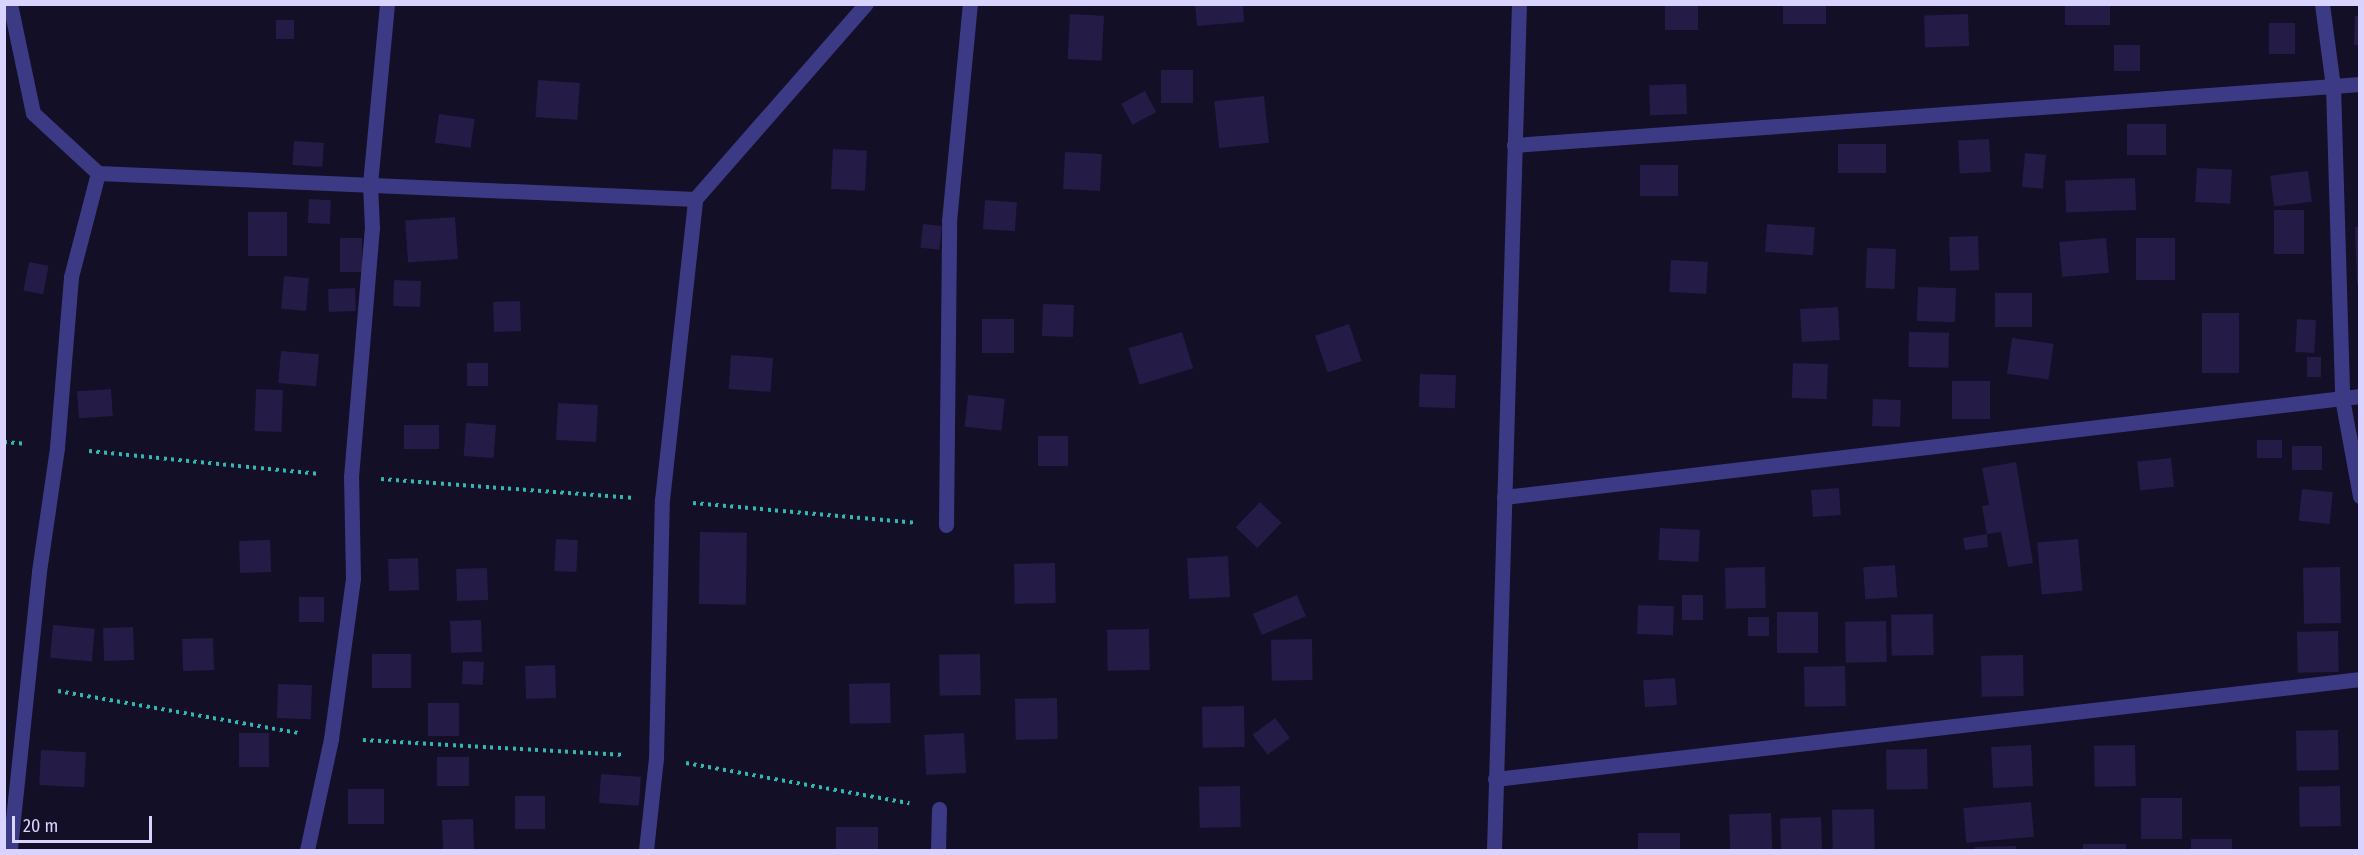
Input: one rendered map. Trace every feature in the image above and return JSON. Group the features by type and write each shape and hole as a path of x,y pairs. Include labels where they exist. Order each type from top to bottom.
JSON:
{"street":[{"path":"10,4 33,113 98,173 695,199"},
{"path":"307,850 331,739 352,578 351,477 372,228 370,184 387,4"},
{"path":"646,850 656,758 662,500 695,199 867,4"},
{"path":"946,525 949,221 970,4"},
{"path":"1494,850 1520,4"},
{"path":"2322,4 2333,86 2342,398 2360,496"},
{"path":"1514,145 2360,84"},
{"path":"10,850 27,686 57,448 71,277 98,173"},
{"path":"1504,497 2360,396"},
{"path":"1495,779 2360,679"},
{"path":"938,850 939,809"}],"path":[{"path":"4,442 351,477 662,500 946,525"},
{"path":"27,686 331,739 656,758 939,809"}],"building":[{"path":"1195,4 1243,4 1244,22 1197,26"},
{"path":"1665,4 1698,4 1698,30 1665,30"},
{"path":"1783,4 1826,4 1826,24 1783,24"},
{"path":"2065,4 2110,4 2110,25 2065,25"},
{"path":"1070,14 1104,16 1102,61 1068,59"},
{"path":"1968,14 1969,46 1925,48 1924,16"},
{"path":"2355,16 2360,16 2360,45 2354,45"},
{"path":"276,20 294,20 294,39 276,39"},
{"path":"2269,23 2295,23 2295,54 2269,54"},
{"path":"2114,45 2140,45 2140,71 2114,71"},
{"path":"1161,70 1193,70 1193,103 1161,103"},
{"path":"538,80 580,83 577,120 535,117"},
{"path":"1686,84 1687,114 1650,115 1649,85"},
{"path":"1145,91 1156,112 1132,125 1121,104"},
{"path":"1264,96 1269,143 1219,148 1214,101"},
{"path":"439,114 475,119 471,148 435,143"},
{"path":"2127,124 2166,124 2166,155 2127,155"},
{"path":"1989,139 1991,172 1960,174 1958,141"},
{"path":"294,141 324,143 322,167 292,165"},
{"path":"1838,144 1886,144 1886,173 1838,173"},
{"path":"833,149 867,151 865,191 831,189"},
{"path":"1065,152 1102,154 1100,191 1063,189"},
{"path":"2025,153 2046,155 2043,189 2022,187"},
{"path":"1640,165 1678,165 1678,196 1640,196"},
{"path":"2197,168 2232,170 2230,204 2195,202"},
{"path":"2308,171 2312,202 2274,206 2270,176"},
{"path":"2135,178 2136,210 2066,212 2065,180"},
{"path":"309,199 331,200 330,224 308,223"},
{"path":"985,200 1017,202 1015,231 983,229"},
{"path":"2274,210 2304,210 2304,254 2274,254"},
{"path":"248,212 287,212 287,256 248,256"},
{"path":"455,217 458,259 408,262 405,220"},
{"path":"923,224 942,226 939,250 920,248"},
{"path":"1767,224 1815,227 1813,255 1765,252"},
{"path":"2355,227 2360,227 2360,284 2357,284"},
{"path":"1978,236 1979,270 1950,271 1949,237"},
{"path":"340,238 362,238 362,272 340,272"},
{"path":"2106,238 2109,273 2062,277 2059,242"},
{"path":"2136,238 2175,238 2175,280 2136,280"},
{"path":"1867,248 1896,249 1895,289 1866,288"},
{"path":"1671,260 1708,262 1706,294 1669,292"},
{"path":"29,262 49,266 43,294 23,290"},
{"path":"284,276 309,278 306,311 281,309"},
{"path":"394,280 421,281 420,307 393,306"},
{"path":"1918,287 1956,288 1955,322 1917,321"},
{"path":"355,288 356,311 329,312 328,289"},
{"path":"1995,293 2032,293 2032,327 1995,327"},
{"path":"520,301 521,331 494,332 493,302"},
{"path":"1043,304 1074,305 1073,337 1042,336"},
{"path":"1838,307 1840,340 1802,342 1800,309"},
{"path":"2202,313 2239,313 2239,373 2202,373"},
{"path":"982,319 1014,319 1014,353 982,353"},
{"path":"2297,319 2316,320 2314,353 2295,352"},
{"path":"1349,324 1362,361 1328,373 1315,336"},
{"path":"1182,332 1193,368 1140,385 1128,348"},
{"path":"1909,332 1949,333 1948,368 1908,367"},
{"path":"2012,338 2054,344 2049,379 2007,374"},
{"path":"281,351 319,354 316,386 278,383"},
{"path":"731,355 773,358 771,392 729,389"},
{"path":"2307,357 2321,357 2321,377 2307,377"},
{"path":"467,363 488,363 488,386 467,386"},
{"path":"1793,363 1828,364 1827,399 1792,398"},
{"path":"1420,374 1456,375 1455,408 1419,407"},
{"path":"1952,381 1990,381 1990,419 1952,419"},
{"path":"111,389 113,416 79,418 77,391"},
{"path":"256,389 283,390 282,432 255,431"},
{"path":"968,395 1005,399 1001,431 965,427"},
{"path":"1873,399 1901,400 1900,427 1872,426"},
{"path":"558,403 598,405 596,442 556,440"},
{"path":"466,423 496,425 494,458 464,456"},
{"path":"404,425 439,425 439,449 404,449"},
{"path":"1038,436 1068,436 1068,466 1038,466"},
{"path":"2257,440 2282,440 2282,458 2257,458"},
{"path":"2292,446 2322,446 2322,470 2292,470"},
{"path":"2171,458 2174,487 2140,490 2137,462"},
{"path":"2016,462 2033,563 2008,567 2001,532 1987,534 1982,506 1989,505 1982,468"},
{"path":"1839,488 1841,515 1813,517 1811,490"},
{"path":"2302,489 2333,492 2329,524 2299,521"},
{"path":"1260,502 1282,523 1257,548 1236,527"},
{"path":"1660,528 1700,530 1698,562 1658,560"},
{"path":"700,532 747,533 746,605 699,604"},
{"path":"1987,534 1988,547 1965,550 1963,538"},
{"path":"556,539 578,540 576,572 554,571"},
{"path":"2078,539 2083,591 2042,594 2037,543"},
{"path":"270,540 271,572 240,573 239,541"},
{"path":"1228,556 1230,597 1189,599 1187,558"},
{"path":"418,558 419,590 389,591 388,559"},
{"path":"1055,563 1056,603 1015,604 1014,564"},
{"path":"1895,565 1897,597 1865,599 1863,567"},
{"path":"1765,567 1766,608 1726,609 1725,568"},
{"path":"2340,567 2341,623 2304,624 2303,568"},
{"path":"487,568 488,600 457,601 456,569"},
{"path":"1297,595 1306,616 1262,635 1253,614"},
{"path":"1682,595 1703,595 1703,620 1682,620"},
{"path":"299,597 324,597 324,622 299,622"},
{"path":"1638,605 1674,606 1673,635 1637,634"},
{"path":"1777,612 1818,612 1818,653 1777,653"},
{"path":"1933,614 1934,655 1892,656 1891,615"},
{"path":"1748,617 1769,617 1769,636 1748,636"},
{"path":"481,620 482,652 451,653 450,621"},
{"path":"1886,621 1887,662 1846,663 1845,622"},
{"path":"53,625 95,629 92,662 50,658"},
{"path":"133,627 134,660 104,661 103,628"},
{"path":"1149,629 1150,670 1108,671 1107,630"},
{"path":"2338,631 2339,672 2298,673 2297,632"},
{"path":"213,638 214,670 183,671 182,639"},
{"path":"1312,639 1313,680 1272,681 1271,640"},
{"path":"372,654 411,654 411,688 372,688"},
{"path":"980,654 981,695 940,696 939,655"},
{"path":"2023,655 2024,696 1982,697 1981,656"},
{"path":"463,661 484,662 483,685 462,684"},
{"path":"555,665 556,698 526,699 525,666"},
{"path":"1845,666 1846,706 1805,707 1804,667"},
{"path":"1675,678 1677,705 1645,707 1643,680"},
{"path":"890,683 891,723 850,724 849,684"},
{"path":"278,684 312,685 311,719 277,718"},
{"path":"1057,698 1058,739 1016,740 1015,699"},
{"path":"428,703 459,703 459,736 428,736"},
{"path":"1244,706 1245,747 1203,748 1202,707"},
{"path":"1275,718 1290,738 1268,755 1253,735"},
{"path":"2338,730 2339,770 2297,771 2296,731"},
{"path":"239,733 269,733 269,767 239,767"},
{"path":"964,733 966,773 926,775 924,735"},
{"path":"2031,745 2033,786 1993,788 1991,747"},
{"path":"2135,745 2136,786 2095,787 2094,746"},
{"path":"1927,749 1928,789 1887,790 1886,750"},
{"path":"41,750 86,752 84,787 39,785"},
{"path":"437,757 469,757 469,786 437,786"},
{"path":"601,774 641,777 639,806 599,803"},
{"path":"1240,786 1241,827 1200,828 1199,787"},
{"path":"2340,786 2341,826 2300,827 2299,787"},
{"path":"348,789 384,789 384,824 348,824"},
{"path":"515,796 545,796 545,829 515,829"},
{"path":"2141,798 2182,798 2182,839 2141,839"},
{"path":"2031,802 2034,837 1966,843 1963,808"},
{"path":"1874,809 1875,850 1833,850 1832,810"},
{"path":"1771,813 1772,850 1730,850 1729,814"},
{"path":"1821,817 1822,850 1781,850 1780,818"},
{"path":"473,819 474,850 443,850 442,820"},
{"path":"836,827 878,827 878,850 836,850"},
{"path":"1638,833 1680,833 1680,850 1638,850"},
{"path":"2191,839 2232,839 2232,850 2191,850"},
{"path":"2083,844 2126,844 2126,850 2083,850"},
{"path":"2016,846 2016,850 1975,850 1975,847"}]}
